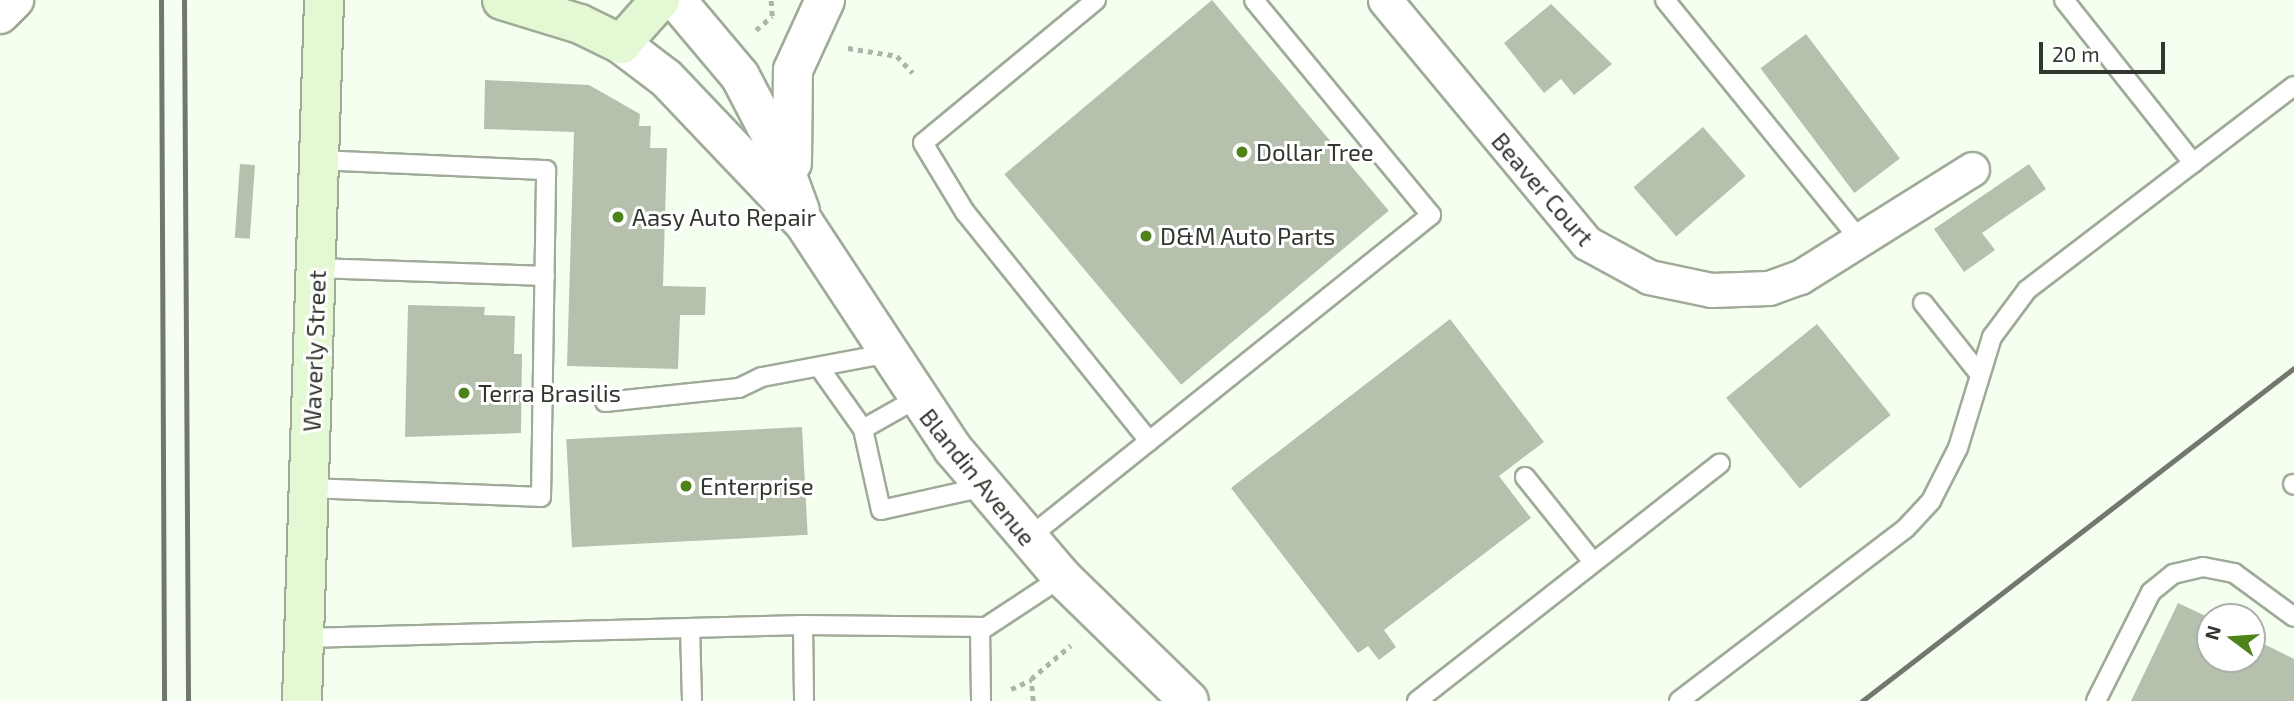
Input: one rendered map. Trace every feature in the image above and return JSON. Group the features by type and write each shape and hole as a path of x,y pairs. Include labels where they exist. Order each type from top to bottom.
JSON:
{"main road":[{"name":"Waverly Street","path":"302,701 324,0"},
{"path":"502,0 580,24 621,44 660,0"}],"street":[{"path":"0,14 14,0"},
{"name":"Blandin Avenue","path":"676,0 740,76 775,143 804,223 916,399 1027,539 1062,577 1189,701"},
{"path":"804,223 792,160 789,94 805,35 825,0"},
{"name":"Beaver Court","path":"1385,0 1577,232 1614,262 1679,285 1753,291 1800,277 1972,169"},
{"name":"Blandin Avenue","path":"621,44 666,78 804,223"}],"lane":[{"path":"1096,0 923,144 965,212 1149,440"},
{"path":"1027,539 1431,215 1254,0"},
{"path":"1665,0 1860,240"},
{"path":"2064,0 2193,163"},
{"path":"1679,701 1919,515 1951,467 1978,371 2001,320 2027,290 2294,86"},
{"path":"310,488 541,496 546,170 320,160"},
{"path":"317,268 545,276"},
{"path":"1923,303 1978,371"},
{"path":"605,402 739,388 819,367 885,354"},
{"path":"819,367 863,429 881,510 984,487"},
{"path":"863,429 916,399"},
{"path":"1417,701 1720,463"},
{"path":"1525,477 1593,562"},
{"path":"2096,701 2151,592 2173,574 2203,567 2234,573 2294,617"},
{"path":"304,638 803,625 980,627 1003,620 1062,577"},
{"path":"803,625 804,701"},
{"path":"980,627 981,701"},
{"path":"690,628 692,701"}],"path":[{"path":"750,36 772,16 771,0"},
{"path":"839,44 897,56 913,73"},
{"path":"1032,701 1031,679 1070,645"}],"building":[{"path":"1212,0 1389,211 1181,385 1004,174"},
{"path":"1551,4 1612,64 1574,95 1561,79 1544,93 1504,43"},
{"path":"1806,34 1900,159 1854,193 1760,68"},
{"name":"Aasy Auto Repair","path":"485,80 589,85 640,114 639,126 651,126 650,148 667,148 663,286 706,287 705,315 680,315 678,369 567,366 574,132 484,129"},
{"path":"1703,127 1746,176 1676,236 1634,187"},
{"path":"240,164 255,165 250,239 235,238"},
{"path":"2029,164 2046,189 1982,233 1995,250 1964,272 1934,229"},
{"name":"Terra Brasilis","path":"408,305 485,307 484,315 515,316 514,354 522,354 521,433 405,437"},
{"path":"1450,319 1544,442 1499,476 1531,518 1384,630 1396,647 1379,660 1368,646 1358,653 1231,488"},
{"path":"1817,324 1891,415 1800,489 1726,398"},
{"name":"Enterprise","path":"802,427 808,535 572,547 566,439"},
{"path":"2178,603 2196,611 2196,673 2266,673 2266,645 2294,659 2294,701 2131,701"}],"railway":[{"path":"161,0 164,701"},
{"path":"184,0 188,701"},
{"path":"1862,701 2294,368"}],"place":[{"name":"Dollar Tree","path":"1242,152"},
{"name":"Aasy Auto Repair","path":"618,217"},
{"name":"D&M Auto Parts","path":"1146,236"},
{"name":"Terra Brasilis","path":"464,393"},
{"name":"Enterprise","path":"686,486"}]}
